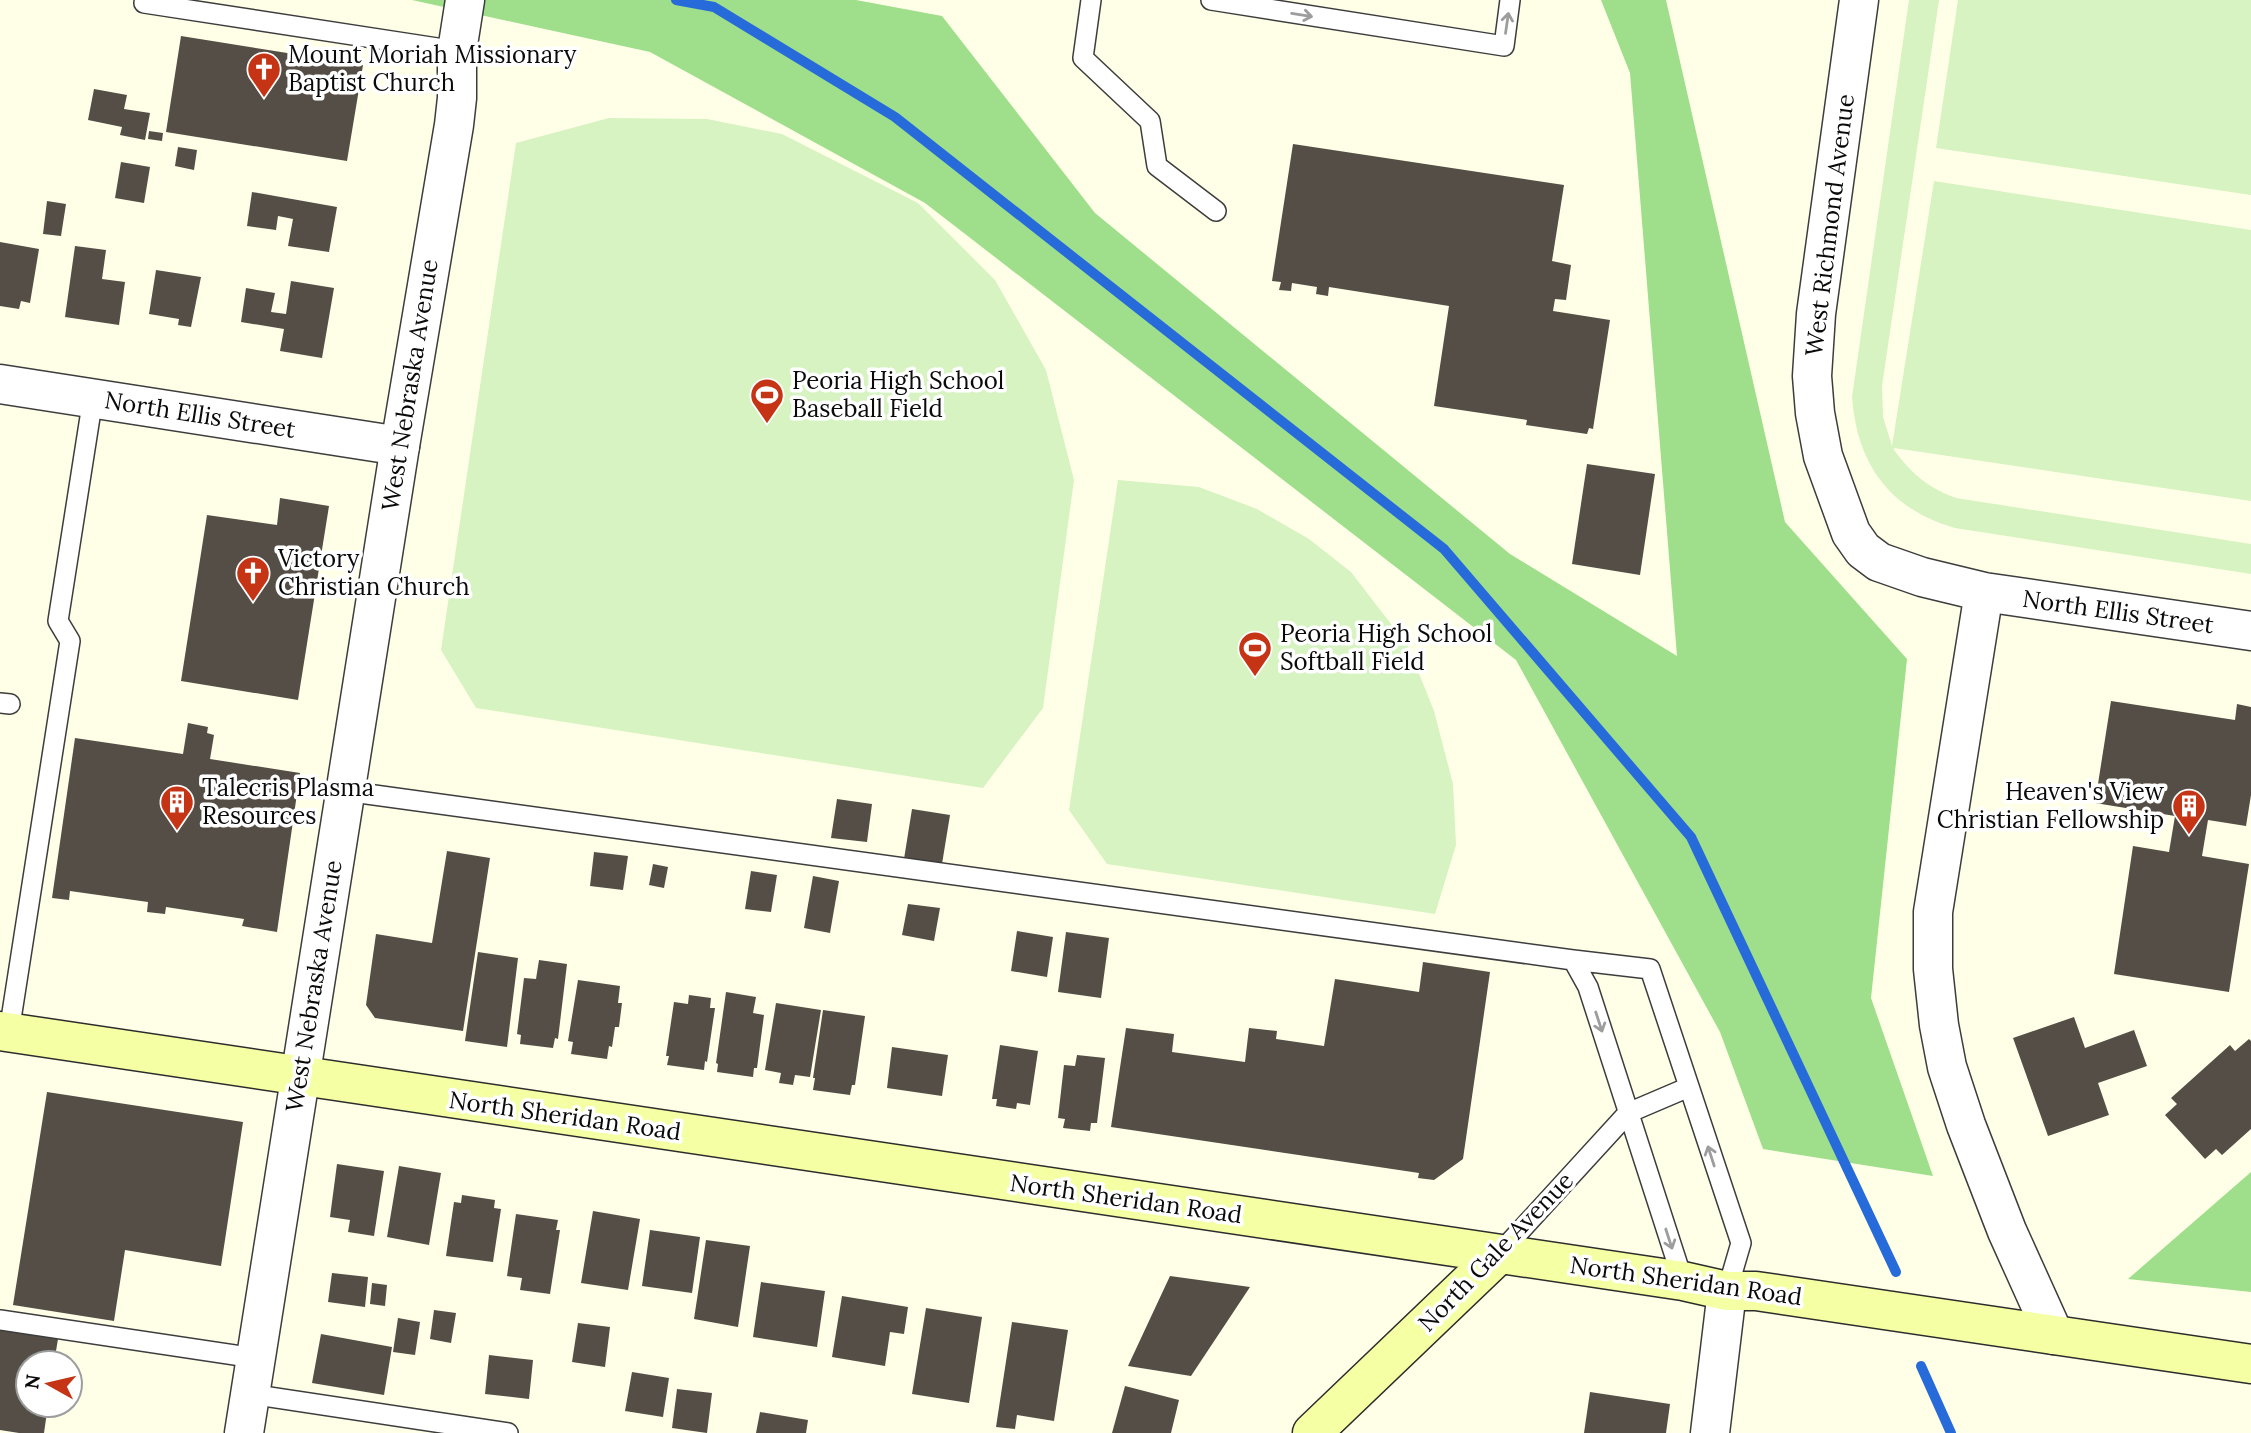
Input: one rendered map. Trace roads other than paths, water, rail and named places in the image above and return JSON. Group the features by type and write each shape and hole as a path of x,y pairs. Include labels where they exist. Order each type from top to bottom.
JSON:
{"main road":[{"name":"North Sheridan Road","path":"5,1032 1683,1281 1727,1291 1756,1292 2251,1364"},
{"name":"North Gale Avenue","path":"1312,1433 1499,1254"}],"street":[{"name":"West Nebraska Avenue","path":"244,1433 454,119 457,51 465,0"},
{"name":"West Richmond Avenue","path":"1859,0 1812,346 1815,413 1824,456 1842,512 1863,550 1879,562 1895,569 1984,592"},
{"name":"North Ellis Street","path":"0,384 400,446"},
{"name":"North Ellis Street","path":"1984,592 2251,631"},
{"path":"1984,592 1933,912 1933,969 1947,1068 1958,1102 2007,1231 2054,1335"},
{"path":"1710,1433 1727,1291"}],"lane":[{"path":"1091,0 1083,58 1150,121 1157,166 1216,211"},
{"path":"1211,0 1504,47 1510,0"},
{"path":"144,3 457,51"},
{"path":"5,1032 70,641 58,621 93,398"},
{"path":"345,791 1573,960 1650,968 1741,1243 1727,1291"},
{"path":"1573,960 1588,987 1683,1281"},
{"name":"North Gale Avenue","path":"1499,1254 1628,1113 1689,1087"},
{"path":"0,1320 509,1433"}],"waterway":[{"path":"676,0 714,7 895,117 1444,549 1691,837 1896,1272"},
{"path":"1921,1366 1951,1433"}],"place":[{"name":"Mount Moriah Missionary Baptist Church","path":"264,99"},
{"name":"Peoria High School Baseball Field","path":"767,425"},
{"name":"Victory Christian Church","path":"253,603"},
{"name":"Peoria High School Softball Field","path":"1255,678"},
{"name":"Talecris Plasma Resources","path":"177,832"},
{"name":"Heaven's View Christian Fellowship","path":"2189,836"}]}
